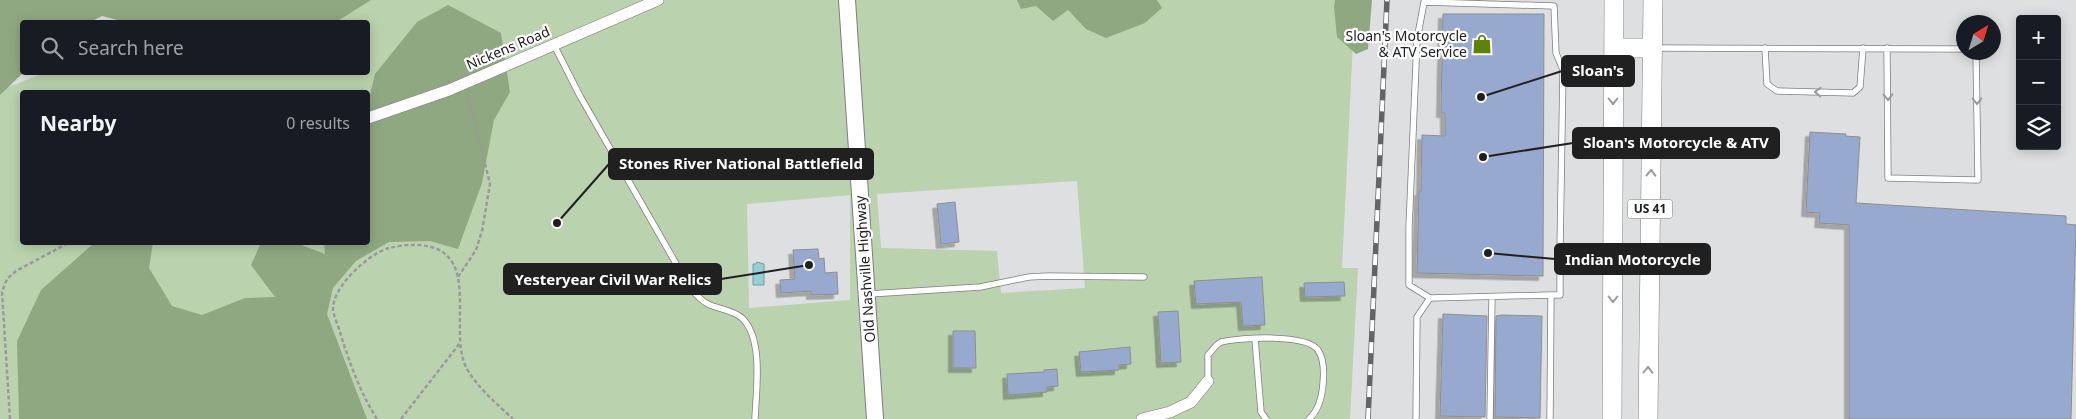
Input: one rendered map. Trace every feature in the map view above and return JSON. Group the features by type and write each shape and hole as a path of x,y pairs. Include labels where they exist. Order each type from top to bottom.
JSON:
{"main road":[{"name":"Old Nashville Highway","path":"847,0 875,419"},
{"name":"US 41","path":"1612,419 1614,0"},
{"name":"US 41","path":"1648,419 1653,0"},
{"path":"1614,48 1652,48"}],"street":[{"name":"Nickens Road","path":"370,117 464,84 658,0"},
{"path":"1142,419 1170,412 1191,402 1208,381"}],"lane":[{"path":"1424,2 1554,6 1556,53 1563,70 1560,250 1560,294 1430,298 1409,285 1409,226 1416,40 1424,2"},
{"path":"554,45 580,96 686,281 697,295 708,304 742,318 750,331 757,352 755,419"},
{"path":"1652,48 1956,49"},
{"path":"1765,48 1767,84 1777,90 1853,93 1860,87 1863,48"},
{"path":"1887,48 1888,178 1978,180 1976,60"},
{"path":"1563,70 1614,71"},
{"path":"1560,250 1613,250"},
{"path":"867,294 980,286 1029,277 1144,277"},
{"path":"1550,419 1551,294"},
{"path":"1490,419 1492,297"},
{"path":"1416,419 1417,317 1430,298"},
{"path":"1208,381 1208,355 1220,342 1255,339 1298,339 1311,343 1318,350 1322,361 1322,397 1309,419"},
{"path":"1255,339 1261,412 1266,419"}],"path":[{"path":"458,277 476,250 482,231 490,184 464,84"},
{"path":"10,419 2,292 7,279 16,271 64,245"},
{"path":"377,419 366,403 347,354 333,310 335,294 347,277 373,257 387,249 401,246 422,246 440,250 451,258 458,277 460,343 466,368 494,403 513,419"},
{"path":"401,419 460,343"}],"green space":[{"path":"0,0 371,0 339,20 117,20 102,16 94,20 20,20 21,75 0,95"},
{"path":"231,0 1355,0 1342,268 1358,268 1350,419 0,419 0,90 40,75 370,75 370,20 178,20","holes":["1077,181 1085,288 1001,293 997,251 881,248 877,194","850,195 850,300 749,308 747,204"]},
{"path":"1017,0 1157,0 1162,8 1145,23 1106,38 1086,29 1068,10 1053,21 1036,6 1021,9"},
{"path":"1335,0 1372,0 1368,49 1356,54 1337,37"},
{"path":"448,5 501,33 510,92 494,120 482,183 458,249 430,241 389,242 356,261 333,288 327,314 367,419 19,419 17,341 41,290 92,245 153,245 149,268 172,306 202,315 245,298 275,297 251,265 260,245 301,245 325,254 324,245 370,245 370,95 375,74 417,22"}],"water":[{"path":"757,262 764,264 764,285 753,285 753,264"}],"building":[{"path":"1443,14 1544,14 1543,276 1417,273 1422,135 1445,136 1445,113 1441,113"},
{"path":"1810,132 1846,134 1845,136 1860,137 1856,203 2066,216 2066,224 2076,225 2071,419 1849,419 1849,225 1819,223 1820,213 1806,212"},
{"path":"955,202 959,242 941,244 937,204"},
{"path":"818,249 819,259 824,258 825,273 837,272 838,294 811,295 811,291 781,293 780,280 795,279 793,250"},
{"path":"1262,277 1265,325 1243,326 1241,302 1196,304 1194,281"},
{"path":"1344,282 1345,296 1305,297 1304,283"},
{"path":"1178,311 1181,362 1161,363 1158,312"},
{"path":"1443,314 1487,316 1485,417 1440,416"},
{"path":"1496,316 1542,316 1540,418 1495,417"},
{"path":"953,331 975,331 976,368 953,368"},
{"path":"1130,347 1131,364 1119,365 1119,370 1081,372 1079,352"},
{"path":"1057,369 1058,386 1047,387 1047,392 1008,395 1007,374 1044,372 1044,370"}],"railway":[{"path":"1368,419 1387,0"}],"place":[{"name":"Sloan's Motorcycle & ATV Service","path":"1482,44"},
{"name":"Sloan's","path":"1481,97"},
{"name":"Sloan's Motorcycle & ATV","path":"1483,157"},
{"name":"Stones River National Battlefield","path":"557,223"},
{"name":"Indian Motorcycle","path":"1488,253"},
{"name":"Yesteryear Civil War Relics","path":"809,265"}]}
